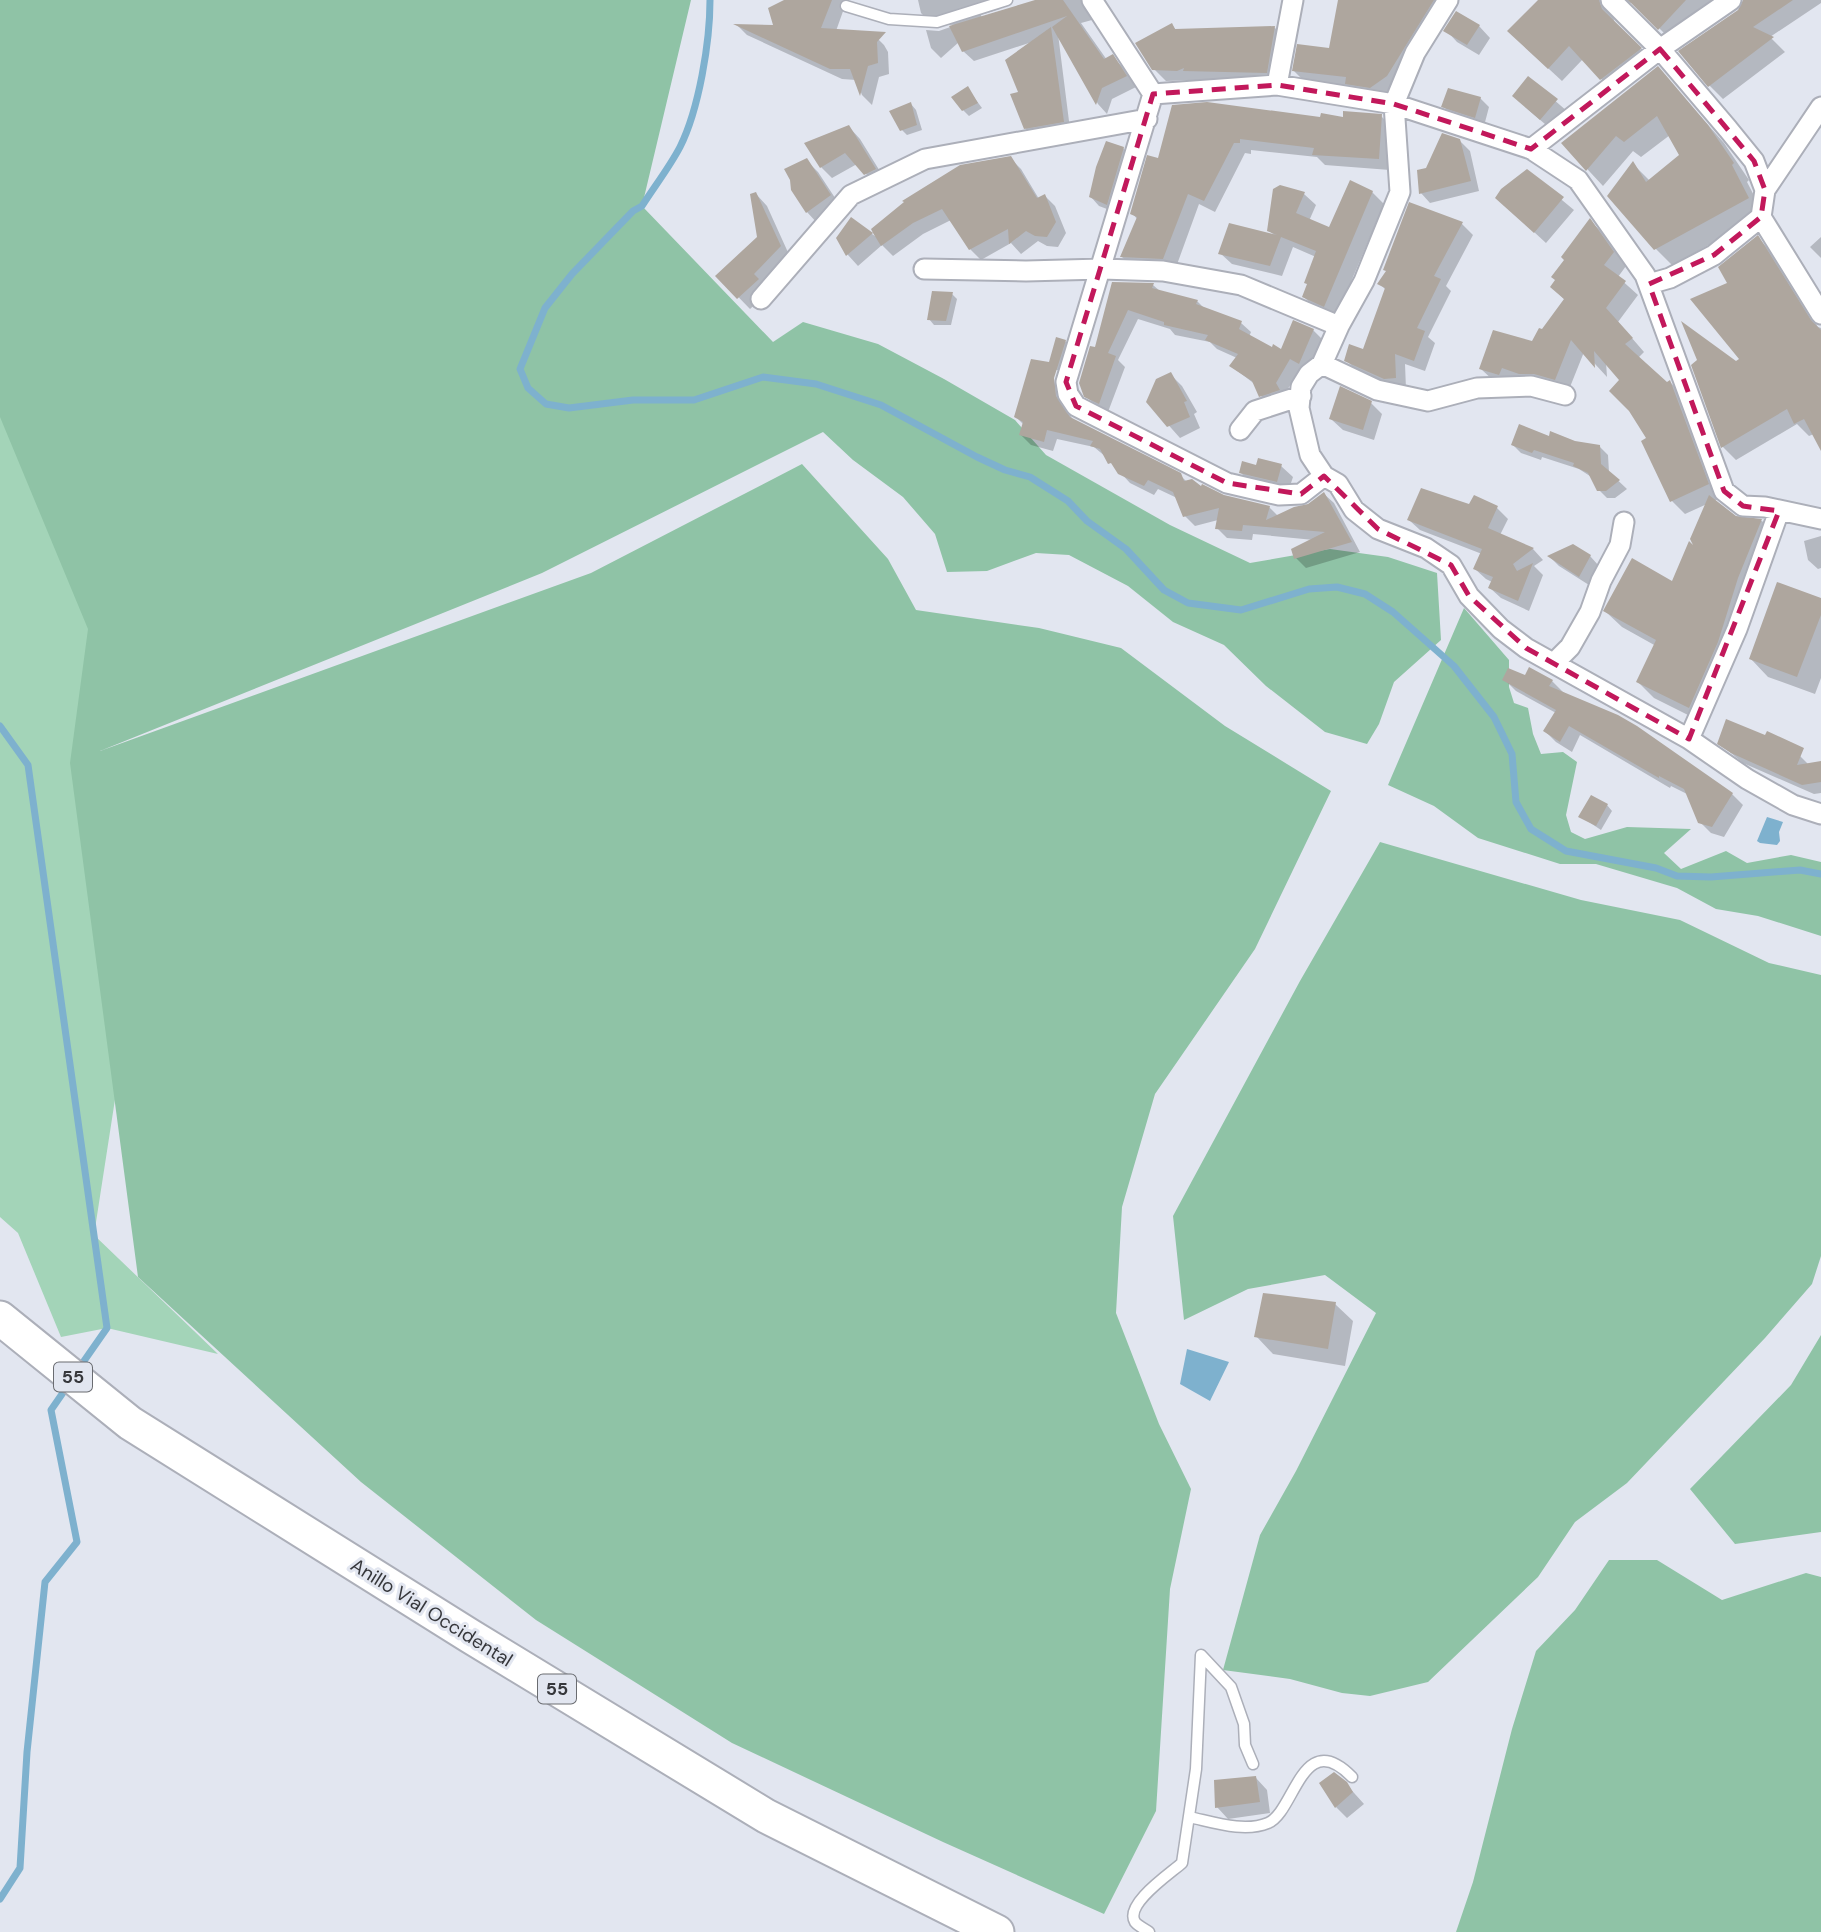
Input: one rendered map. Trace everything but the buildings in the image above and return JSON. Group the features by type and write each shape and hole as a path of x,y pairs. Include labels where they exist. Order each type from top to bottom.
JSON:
{"highway":[{"name":"Anillo Vial Occidental","path":"8,1325 130,1423 470,1636 766,1816 997,1932"}],"street":[{"path":"1092,0 1153,94 1066,382 1068,394 1076,406 1227,483 1279,495 1301,494 1324,476"},
{"path":"1277,86 1293,0"},
{"path":"1448,0 1415,53 1394,104 1400,192 1364,281 1322,364 1309,374 1301,387 1299,408 1310,455 1324,476 1338,484 1353,510 1378,529 1426,548 1451,565 1469,596 1501,629 1526,648 1689,739 1746,779 1793,805 1821,814"},
{"path":"1611,0 1660,48 1754,161 1765,190"},
{"path":"1531,149 1660,48 1731,0"},
{"path":"1153,94 1277,86 1394,104 1531,149 1578,180 1645,275 1724,491 1742,506 1821,519"},
{"path":"1821,106 1765,190 1761,217 1821,314"},
{"path":"761,299 851,195 925,159 1038,141 1147,119"},
{"path":"1649,284 1670,278 1714,255 1761,217"},
{"path":"924,269 1163,271 1241,285 1339,326"},
{"path":"1322,364 1377,390 1429,401 1477,388 1531,386 1565,395"},
{"path":"1240,430 1255,411 1301,396"},
{"path":"1689,739 1737,629 1779,510"},
{"path":"1554,663 1570,647 1590,612 1601,581 1620,545 1624,523"}],"lane":[{"path":"846,6 889,19 937,22 1007,0"},
{"path":"1149,1932 1135,1922 1135,1908 1149,1891 1182,1863 1196,1769 1201,1655 1231,1687 1244,1724 1245,1745 1253,1764"},
{"path":"1189,1817 1234,1826 1265,1824 1280,1816 1295,1785 1314,1765 1325,1762 1337,1765 1352,1777"}],"highlighted area":[{"path":"1660,49 1754,161 1765,190 1761,217 1714,255 1649,284 1724,491 1743,506 1779,511 1689,739 1526,648 1469,596 1451,565 1378,529 1324,476 1301,494 1227,483 1076,406 1066,382 1153,94 1277,85 1394,104 1531,149"}],"green space":[{"path":"0,0 691,0 642,206 773,342 803,322 878,344 1015,420 1046,455 1170,525 1250,563 1330,549 1388,557 1437,573 1441,640 1394,682 1379,724 1367,744 1325,732 1266,686 1224,645 1173,622 1128,586 1069,555 1036,553 987,571 947,572 935,534 903,497 853,460 823,432 542,573 100,751 591,573 802,464 888,559 916,610 1039,628 1121,648 1225,726 1331,791 1255,949 1155,1094 1122,1207 1116,1313 1159,1424 1191,1489 1170,1589 1156,1811 1104,1914 732,1743 536,1620 361,1482 138,1277 70,763 88,629 0,417"},
{"path":"0,23 112,239 88,629 118,1080 94,1235 218,1354 107,1328 61,1337 18,1233 0,1217"},
{"path":"1464,608 1509,660 1509,687 1514,703 1528,708 1533,734 1541,754 1563,752 1577,762 1566,815 1571,832 1585,839 1627,827 1691,829 1664,853 1681,869 1726,851 1747,863 1791,855 1821,862 1821,936 1758,916 1716,909 1677,888 1596,864 1560,864 1478,838 1434,806 1388,785"},
{"path":"1380,842 1581,900 1680,920 1769,963 1821,975 1821,1256 1812,1284 1765,1338 1627,1483 1575,1522 1538,1577 1428,1682 1370,1696 1342,1693 1290,1679 1223,1670 1260,1535 1296,1471 1376,1313 1325,1275 1248,1289 1184,1320 1173,1216 1300,981"},
{"path":"1821,1335 1821,1532 1735,1544 1690,1489 1791,1385"},
{"path":"1609,1560 1657,1560 1722,1600 1806,1573 1821,1577 1821,1932 1456,1932 1473,1882 1512,1729 1536,1651 1575,1610"}],"water":[{"path":"1767,817 1783,822 1777,845 1757,841"},
{"path":"1187,1349 1229,1362 1210,1401 1180,1384"}],"waterway":[{"path":"710,0 702,75 693,114 680,147 642,206 633,211 572,274 545,308 520,369 528,388 546,404 569,408 633,400 694,400 763,377 816,384 881,405 977,457 1005,470 1030,477 1068,501 1087,521 1126,549 1164,590 1188,603 1241,610 1309,589 1337,587 1365,594 1393,612 1454,666 1494,717 1512,754 1516,802 1531,829 1566,851 1656,868 1677,876 1711,877 1800,870 1821,874"},
{"path":"0,726 28,765 107,1328 77,1371"},
{"path":"0,1899 20,1868 27,1752 45,1582 77,1542 51,1410 69,1384"}]}
